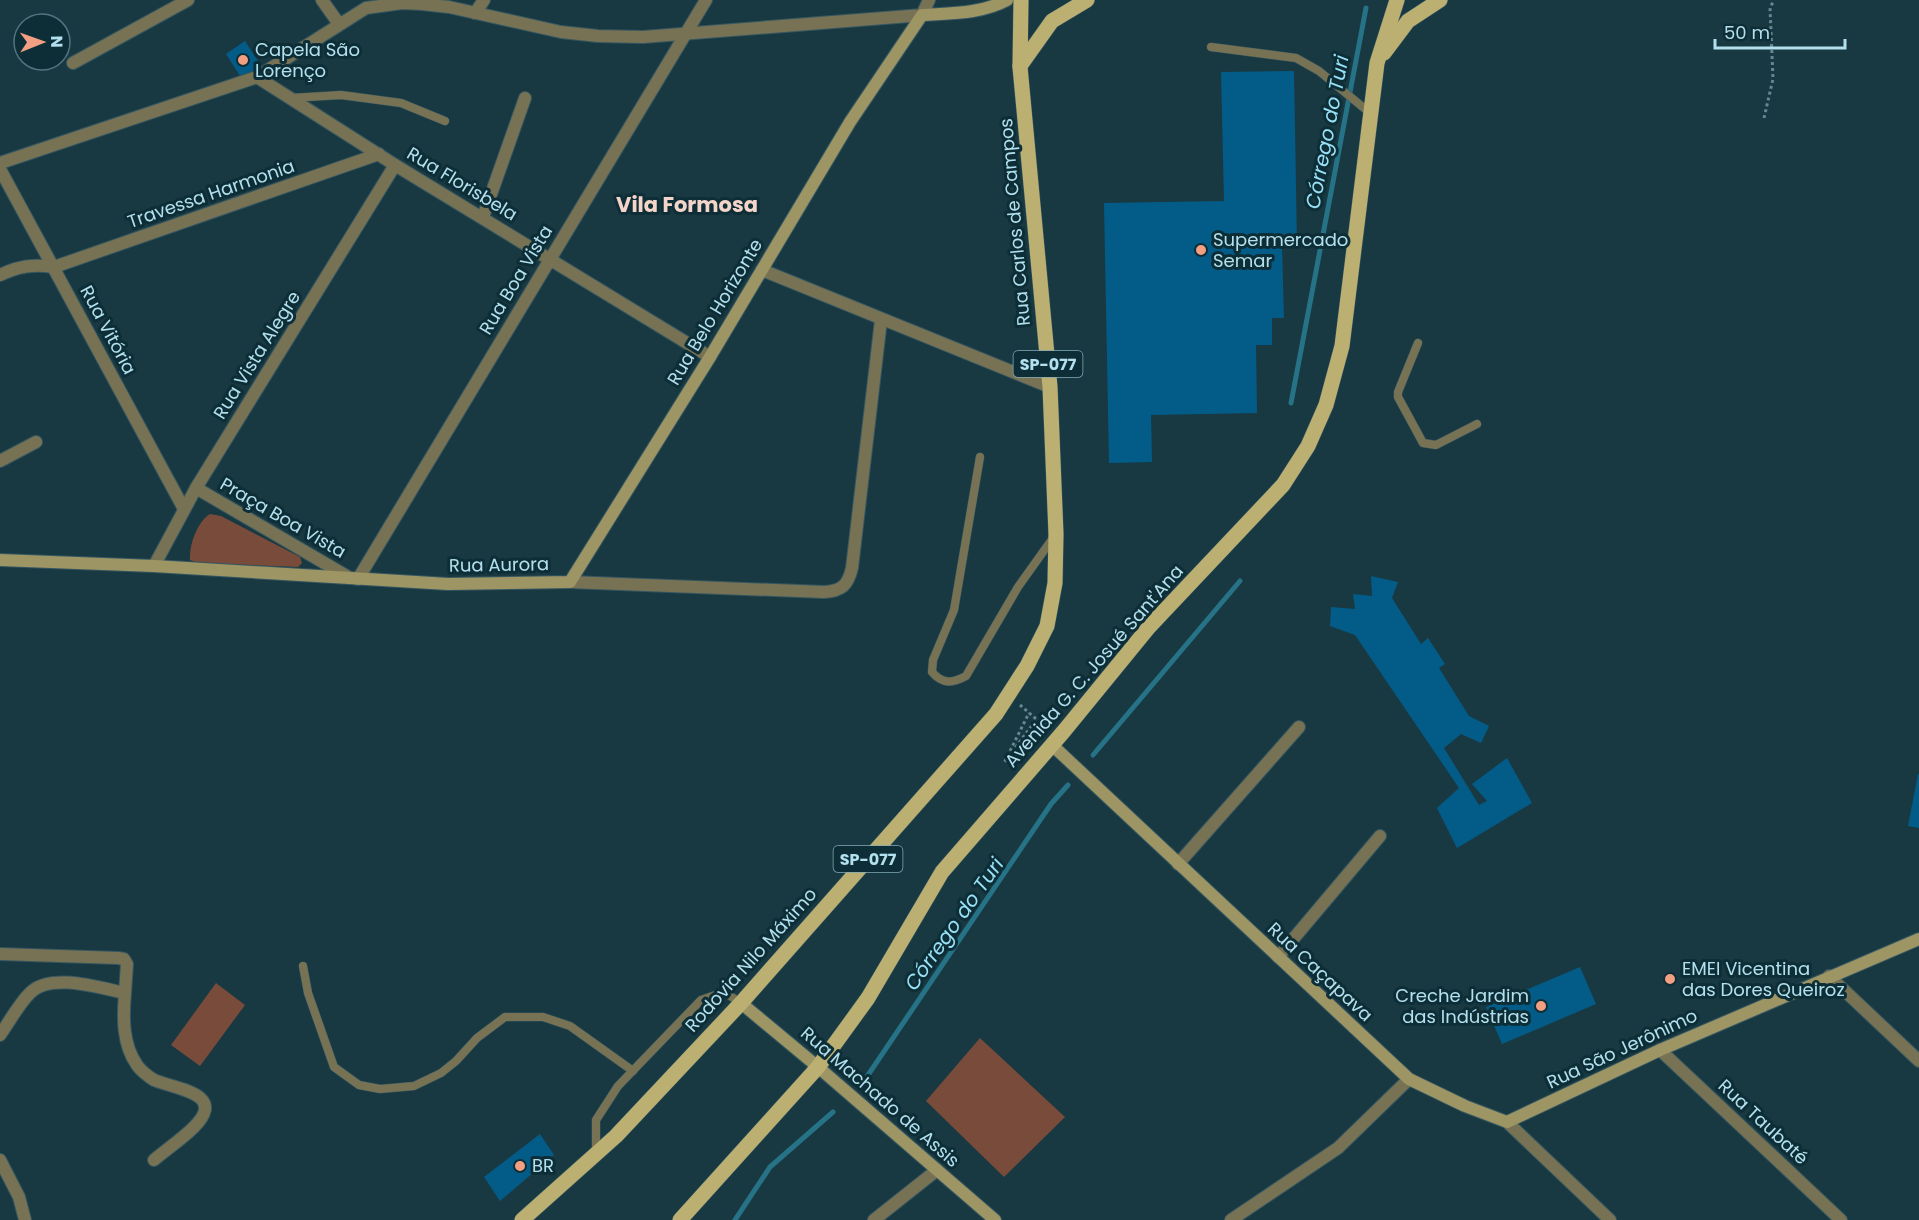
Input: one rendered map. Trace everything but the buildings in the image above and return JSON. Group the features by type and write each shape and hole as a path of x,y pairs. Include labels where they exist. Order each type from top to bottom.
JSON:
{"main road":[{"name":"Rua Carlos de Campos","path":"996,714 1027,666 1047,626 1055,583 1056,534 1050,387 1020,67 1021,0"},
{"path":"1020,67 1052,21 1087,0"},
{"name":"Avenida G. C. Josué Sant'Ana","path":"680,1220 818,1067 868,998 942,872 1052,745 1149,627 1283,485 1308,446 1326,405 1342,346 1377,63 1397,0"},
{"path":"1377,63 1408,21 1440,0"},
{"name":"Rodovia Nilo Máximo","path":"522,1220 616,1136 741,1003 996,714"}],"street":[{"path":"72,63 188,0"},
{"path":"322,0 339,24"},
{"path":"475,13 484,0"},
{"name":"Rua Boa Vista","path":"355,579 706,0"},
{"name":"Rua Belo Horizonte","path":"570,582 710,357 850,122 922,15 929,0"},
{"path":"0,163 257,77 311,45 369,4 422,4 561,32 643,37 974,11 991,8 1007,0"},
{"name":"Rua Florisbela","path":"257,77 395,165 710,357"},
{"path":"483,217 525,98"},
{"name":"Travessa Harmonia","path":"54,267 379,154"},
{"name":"Rua Vista Alegre","path":"154,566 196,488 395,165"},
{"name":"Rua Vitória","path":"0,169 184,509"},
{"path":"0,275 14,268 34,265 54,267"},
{"path":"762,270 1050,387"},
{"name":"Rua Aurora","path":"0,560 154,566 448,584 570,582 835,591 844,587 850,579 852,568 881,320"},
{"path":"0,461 36,442"},
{"name":"Praça Boa Vista","path":"196,488 355,579"},
{"path":"1178,864 1299,727"},
{"name":"Rua Caçapava","path":"1052,745 1409,1079 1465,1106 1507,1122 1610,1220"},
{"path":"1278,957 1380,836"},
{"name":"Rua São Jerônimo","path":"1507,1122 1660,1050 1919,939"},
{"path":"0,954 118,958 127,964 123,1022 128,1045 137,1065 152,1079 193,1092 202,1098 205,1107 202,1117 194,1127 154,1160"},
{"path":"1829,976 1919,1061"},
{"path":"0,1035 31,992 42,984 62,982 125,993"},
{"name":"Rua Machado de Assis","path":"741,1003 995,1220"},
{"name":"Rua Taubaté","path":"1660,1050 1841,1220"},
{"path":"1231,1220 1338,1148 1409,1079"},
{"path":"0,1160 19,1197 25,1220"},
{"path":"874,1220 937,1170"}],"lane":[{"path":"1211,47 1296,58 1319,71 1370,112"},
{"path":"289,98 341,95 400,103 445,121"},
{"path":"1418,343 1398,397 1423,443 1436,445 1477,424"},
{"path":"980,458 954,610 933,660 932,672 938,679 945,682 957,681 966,676 1018,587 1056,534"},
{"path":"303,966 308,993 334,1066 359,1085 380,1089 414,1086 441,1073 456,1061 477,1038 505,1017 543,1017 570,1026 633,1071"},
{"path":"596,1154 596,1120 618,1086 701,1000 724,992 741,1003"}],"path":[{"path":"1764,118 1773,79 1770,8 1774,0"},
{"path":"1009,696 1035,718 1054,725"},
{"path":"1020,756 1038,728 1033,724 1004,763 1029,713"}],"shaded area":[{"path":"210,514 221,516 300,557 302,563 298,567 198,563 190,560 195,534 201,522"},
{"path":"216,983 245,1005 200,1066 171,1045"},
{"path":"980,1038 1065,1117 1004,1177 926,1101"}],"waterway":[{"name":"Córrego do Turi","path":"1291,403 1366,8"},
{"name":"Córrego do Turi","path":"1093,755 1240,581"},
{"name":"Córrego do Turi","path":"864,1081 1051,804 1068,785"},
{"name":"Córrego do Turi","path":"735,1220 770,1167 833,1112"}],"place":[{"name":"Capela São Lorenço","path":"243,60"},
{"name":"Supermercado Semar","path":"1201,250"},
{"name":"EMEI Vicentina das Dores Queiroz","path":"1670,979"},
{"name":"Creche Jardim das Indústrias","path":"1541,1006"},
{"name":"BR","path":"520,1166"}],"district":[{"name":"Vila Formosa","path":"687,205"}]}
